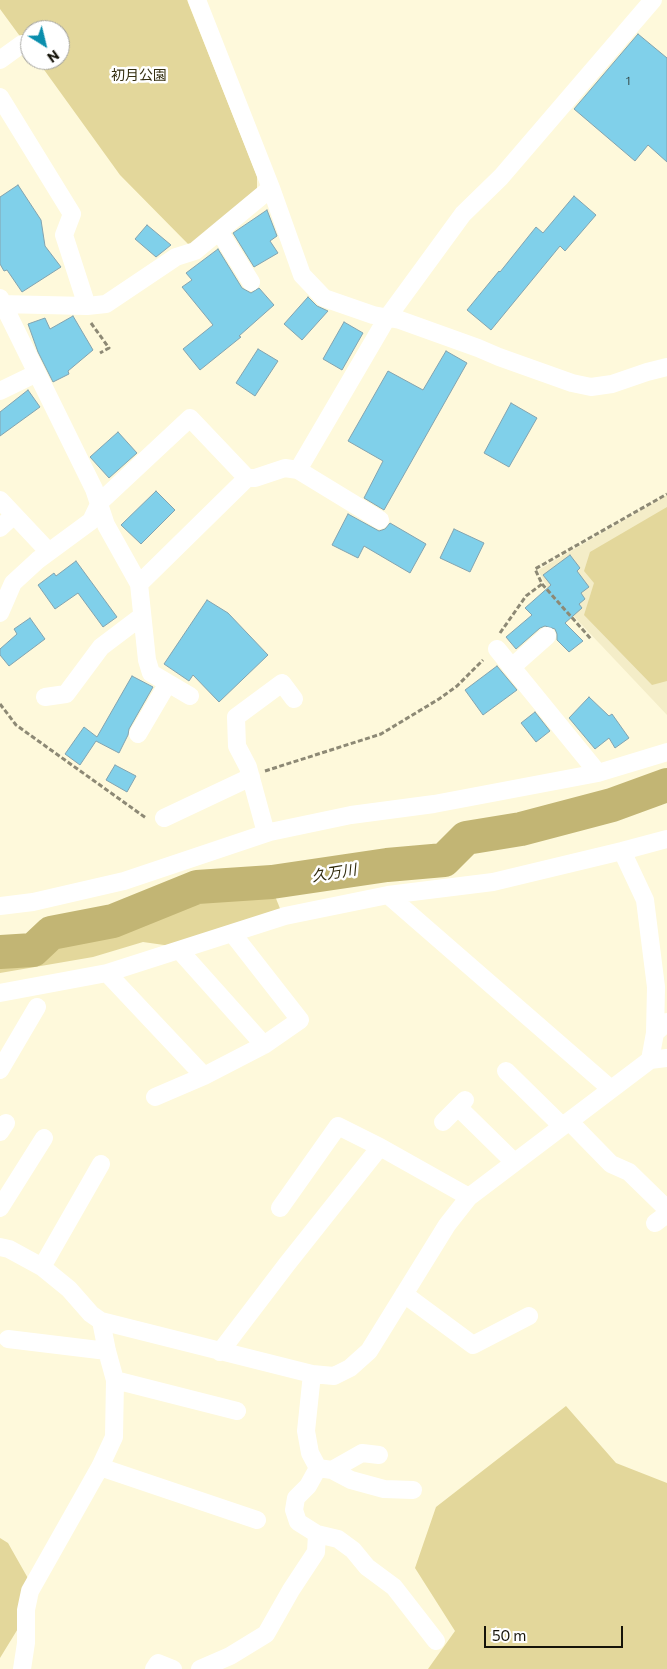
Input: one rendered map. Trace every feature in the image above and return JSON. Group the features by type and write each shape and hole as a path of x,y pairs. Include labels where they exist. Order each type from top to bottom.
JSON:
{"street":[{"path":"197,0 271,188 302,275 324,298 387,318 400,320 478,348 499,358 572,383 590,387 612,384 667,366"},
{"path":"298,470 387,318 463,214 501,177 653,0"},
{"path":"0,60 20,45"},
{"path":"0,97 72,214 64,235 87,306"},
{"path":"190,696 150,674 139,584 106,524 100,502 1,302 87,306 106,304 176,257 195,251 271,188"},
{"path":"219,231 250,282"},
{"path":"0,391 36,373"},
{"path":"0,613 13,583 49,552 92,521 100,502 190,418 247,478"},
{"path":"139,584 247,478 255,478 285,468 298,470 380,520"},
{"path":"0,500 49,552"},
{"path":"0,528 14,515"},
{"path":"45,697 66,694 101,647 142,616"},
{"path":"512,667 547,636"},
{"path":"493,648 512,667 598,773"},
{"path":"266,833 248,766 237,746 236,717 282,682 294,699"},
{"path":"138,734 168,683"},
{"path":"0,906 33,902 124,880 266,833 351,815 434,804 598,773 667,752"},
{"path":"157,819 251,777"},
{"path":"0,993 107,973 285,916 388,895 493,882 622,852 667,839"},
{"path":"622,852 646,900 661,1027 650,1060"},
{"path":"388,895 611,1089"},
{"path":"155,1097 204,1076 264,1045 300,1020 232,933"},
{"path":"180,951 264,1045"},
{"path":"107,973 204,1076"},
{"path":"0,1070 37,1007"},
{"path":"0,1247 9,1249 42,1267 70,1289 91,1314 101,1322 312,1374 334,1376 350,1368 369,1351 447,1226 468,1197 650,1060 667,1058"},
{"path":"506,1071 611,1164 629,1172 667,1209"},
{"path":"443,1122 462,1103 514,1162"},
{"path":"280,1208 338,1126 380,1147 468,1197"},
{"path":"0,1208 44,1138"},
{"path":"220,1352 380,1147"},
{"path":"42,1267 101,1164"},
{"path":"404,1294 473,1345 529,1316"},
{"path":"22,1669 26,1643 26,1610 30,1591 100,1466 114,1437 115,1380 101,1322"},
{"path":"8,1340 107,1352"},
{"path":"312,1374 306,1431 310,1453 325,1469 351,1480 384,1489 413,1490"},
{"path":"115,1380 237,1411"},
{"path":"379,1455 362,1453 325,1469 296,1498 294,1510 298,1522 317,1534 338,1539 353,1550 367,1567 394,1587 436,1641"},
{"path":"100,1466 257,1520"},
{"path":"200,1669 230,1656 266,1634 291,1590 316,1552 317,1534"},
{"path":"154,1669 158,1663 173,1669"}],"path":[{"path":"87,306 91,323 109,348 100,354"},
{"path":"591,639 542,584 535,569 667,494"},
{"path":"251,777 381,734 439,699 457,686 493,648 526,596 542,584"},
{"path":"0,704 16,725 157,819"}],"shaded area":[{"path":"667,495 667,715 549,590 539,572 540,569"}],"green space":[{"name":"初月公園","path":"0,0 187,0 257,176 257,192 190,246 120,175 44,70 70,70 70,20 20,20 20,36 0,9"},
{"path":"667,507 667,681 652,685 584,615 594,583 584,571 590,552"},
{"path":"247,889 262,891 275,896 281,911 171,946 143,942 93,957 0,973 0,961 50,954 43,950 55,940 85,932 112,931 198,894"},
{"path":"566,1406 616,1463 667,1483 667,1669 428,1669 455,1631 415,1568 436,1507"},
{"path":"0,1538 8,1543 38,1596 0,1658"}],"building":[{"path":"638,34 667,58 667,162 648,145 635,161 574,109"},
{"path":"18,185 41,220 45,246 61,267 22,292 7,270 4,271 0,264 0,197"},
{"path":"574,196 596,215 565,251 560,246 491,330 467,310 536,227 543,233"},
{"path":"267,210 277,236 270,241 278,253 254,267 233,233"},
{"path":"147,225 171,245 156,257 135,239"},
{"path":"218,249 242,288 251,293 259,288 274,305 239,336 241,337 200,370 183,349 213,325 182,287 192,280 186,273"},
{"path":"308,297 317,306 328,311 302,340 284,324"},
{"path":"73,316 93,350 68,371 69,374 53,382 38,352 28,324 45,318 50,329"},
{"path":"344,322 363,333 342,370 323,359"},
{"path":"258,349 278,361 255,396 236,383"},
{"path":"446,351 467,363 384,510 364,498 383,461 348,441 388,371 423,390"},
{"path":"28,390 40,407 0,436 0,412"},
{"path":"511,403 537,418 509,467 484,453"},
{"path":"118,432 137,453 109,478 90,457"},
{"path":"156,491 175,510 141,544 121,525"},
{"path":"348,514 379,531 385,529 390,523 426,544 410,573 364,546 358,558 332,545"},
{"path":"454,529 484,543 470,572 440,558"},
{"path":"570,555 580,568 577,571 589,587 581,593 585,599 579,604 582,608 565,623 583,641 569,652 557,640 555,629 545,626 540,628 516,649 506,637 532,615 525,608 551,585 543,575"},
{"path":"76,561 117,617 103,627 78,593 55,609 38,585 54,573 56,576"},
{"path":"207,600 228,613 268,655 219,702 193,675 189,681 164,664"},
{"path":"30,618 45,639 9,666 0,655 0,649 17,634 14,629"},
{"path":"497,666 517,690 483,715 465,690"},
{"path":"132,676 153,687 129,729 119,753 96,741 80,765 65,754 84,727 97,737"},
{"path":"589,697 609,716 612,714 629,738 615,748 609,738 595,749 569,718"},
{"path":"535,712 550,731 536,742 521,723"},
{"path":"115,765 136,776 127,792 106,780"}],"waterway":[{"name":"久万川","path":"0,952 33,950 51,933 113,921 197,887 272,882 387,865 444,860 466,838 521,829 612,805 667,785"}]}
